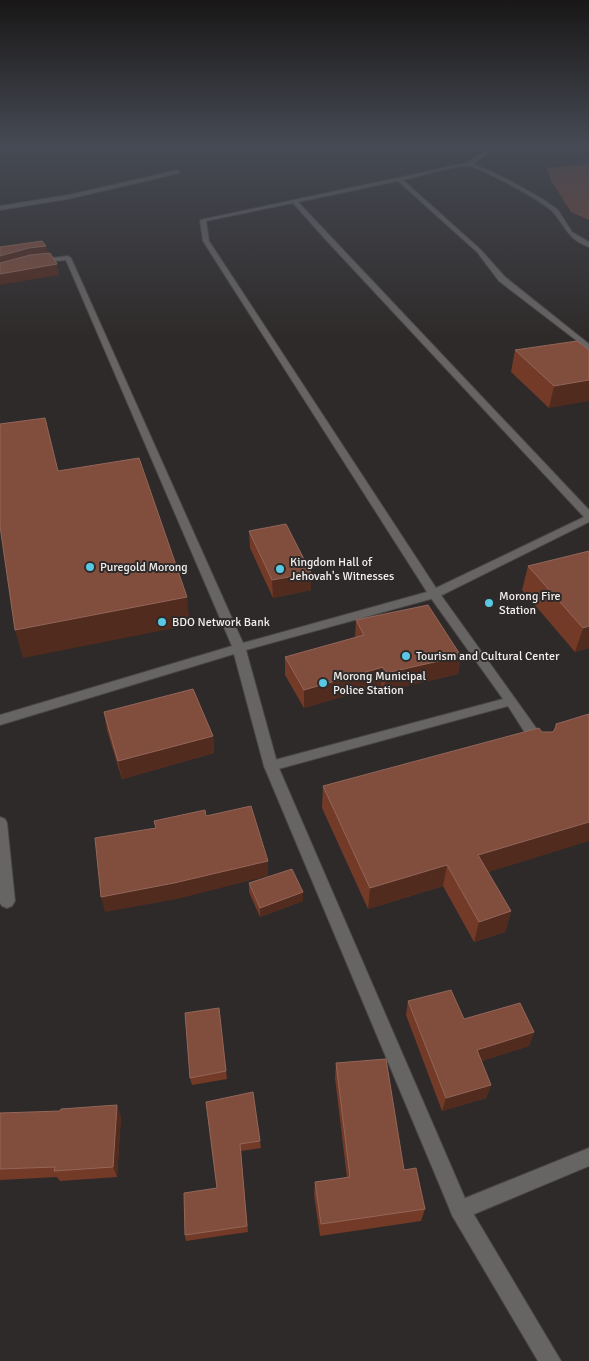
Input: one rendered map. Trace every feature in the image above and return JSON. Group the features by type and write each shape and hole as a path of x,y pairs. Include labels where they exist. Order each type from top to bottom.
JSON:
{"street":[{"path":"251,211 203,220 206,241 434,594 511,701 542,748"},
{"path":"0,720 239,648 434,594 589,517 303,211"},
{"path":"435,211 479,250 502,279 589,348"},
{"path":"555,211 570,233 589,245"},
{"path":"32,262 68,258 239,648 271,766 460,1210 550,1361"},
{"path":"271,766 511,701"},
{"path":"0,823 6,901"},
{"path":"460,1210 589,1158"}],"shaded area":[{"path":"570,211 589,211 589,220"}],"building":[{"path":"42,241 46,246 29,248 0,256 0,247"},
{"path":"50,253 57,264 0,274 0,263 30,255"},
{"path":"577,341 589,350 589,380 554,386 515,350"},
{"name":"Puregold Morong","path":"45,418 58,471 139,458 187,597 15,630 0,526 0,424"},
{"path":"286,524 311,573 272,580 249,531"},
{"path":"589,551 589,626 583,628 528,566"},
{"path":"428,605 461,656 386,673 383,667 304,690 285,657 364,635 356,620"},
{"path":"193,689 213,736 118,761 104,712"},
{"path":"589,714 589,822 478,855 511,911 479,922 447,865 370,888 323,786 539,728 542,732 553,732 556,724"},
{"path":"251,806 268,861 174,883 101,897 95,838 156,828 154,821 205,810 206,816"},
{"path":"292,869 303,892 260,908 249,883"},
{"path":"451,990 464,1019 520,1003 534,1032 477,1050 491,1085 446,1098 408,1001"},
{"path":"219,1008 226,1071 190,1078 185,1013"},
{"path":"386,1059 404,1170 416,1168 425,1209 321,1224 315,1182 350,1177 336,1063"},
{"path":"253,1092 260,1141 240,1144 247,1226 185,1235 184,1193 217,1188 206,1102"},
{"path":"117,1105 113,1167 54,1171 55,1167 0,1169 0,1113 60,1111 61,1109"}],"place":[{"name":"Puregold Morong","path":"90,567"},
{"name":"Kingdom Hall of Jehovah's Witnesses","path":"280,569"},
{"name":"Morong Fire Station","path":"489,603"},
{"name":"BDO Network Bank","path":"162,622"},
{"name":"Tourism and Cultural Center","path":"406,656"},
{"name":"Morong Municipal Police Station","path":"323,683"}]}
